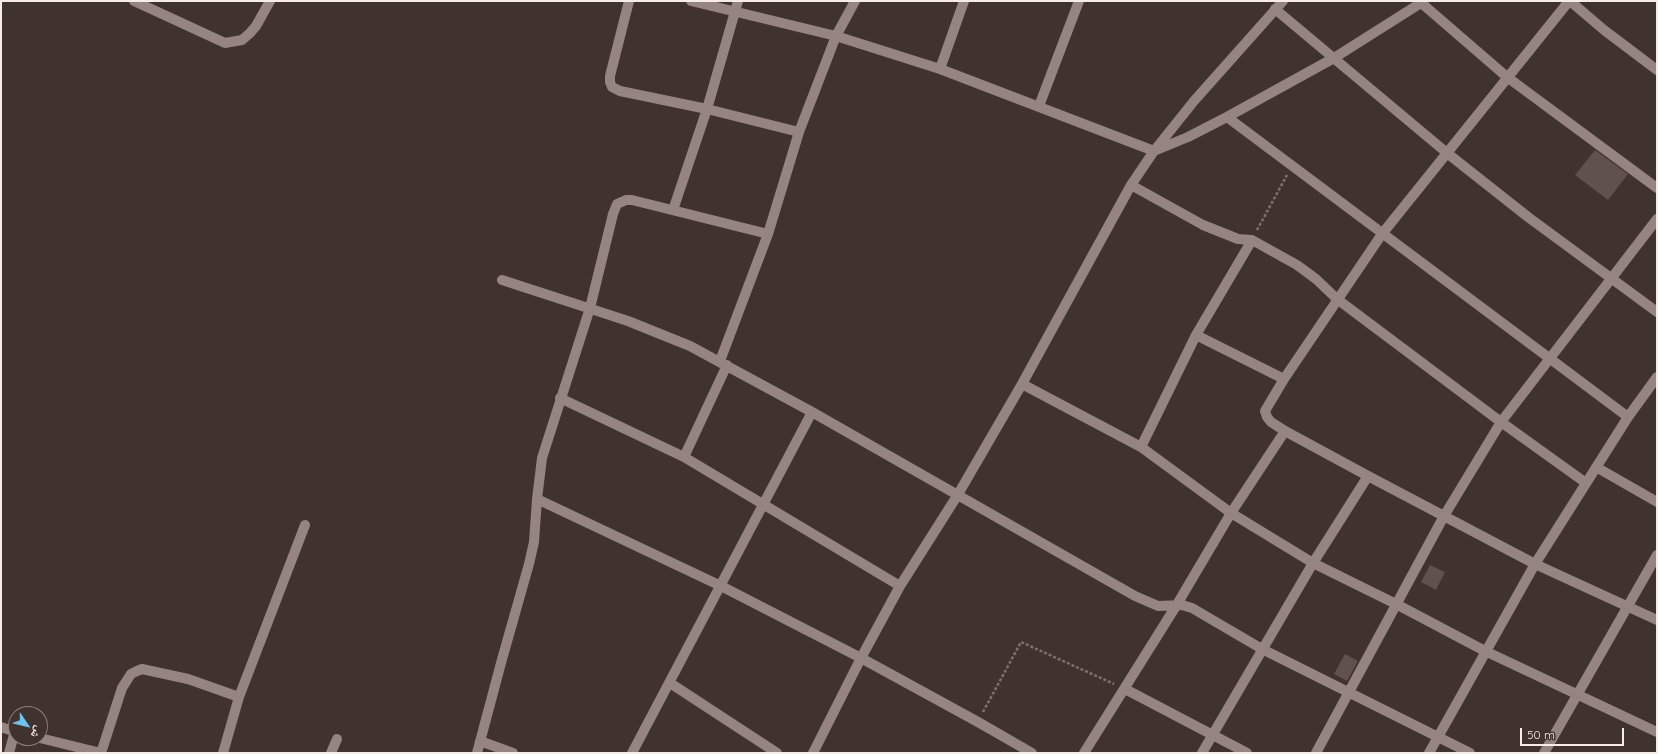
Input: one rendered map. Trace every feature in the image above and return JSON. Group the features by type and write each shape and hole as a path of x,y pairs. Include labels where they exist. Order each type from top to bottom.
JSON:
{"street":[{"path":"134,1 225,43 242,40 250,33 256,26 270,1"},
{"path":"629,1 610,76 612,87 620,91 707,109 799,132"},
{"path":"691,1 836,36 940,69 1154,151 1188,137 1227,117 1334,58 1421,2 1507,77 1657,188"},
{"path":"673,210 707,109 738,1"},
{"path":"684,457 723,363 768,234 799,132 836,36 855,1"},
{"path":"940,69 964,1"},
{"path":"1038,106 1080,1"},
{"path":"813,753 861,658 900,586 957,496 1022,384 1131,186 1154,151 1194,101 1283,1"},
{"path":"1655,66 1604,30 1569,1 1382,234 1284,379 1266,411 1267,417 1285,431 1368,476 1535,564 1657,620"},
{"path":"1275,9 1447,153 1528,217 1657,312"},
{"path":"1227,117 1628,417"},
{"path":"1131,186 1203,225 1238,239 1252,240 1297,265 1316,279 1337,299 1501,422 1586,482"},
{"path":"477,753 529,564 534,535 538,476 542,458 590,308 613,214 617,204 626,200 632,200 768,234"},
{"path":"1316,753 1444,516 1501,422 1657,219"},
{"path":"1141,447 1196,335 1252,240"},
{"path":"502,280 590,308 658,332 690,346 812,412 957,496 1135,596 1154,605 1182,605 1192,608 1262,649 1470,753"},
{"path":"1196,335 1284,379"},
{"path":"1429,753 1535,564 1628,417 1657,377"},
{"path":"1022,384 1141,447 1231,513 1313,563 1396,604 1485,651 1657,732"},
{"path":"560,398 684,457 900,586"},
{"path":"632,753 812,412"},
{"path":"1084,753 1176,606 1231,513 1285,431"},
{"path":"1596,467 1657,502"},
{"path":"1202,753 1313,563 1368,476"},
{"path":"537,499 721,586 861,658 1032,753"},
{"path":"223,753 239,697 305,525"},
{"path":"1544,753 1657,555"},
{"path":"48,740 101,753 122,688 132,674 142,669 188,679 239,697"},
{"path":"670,683 777,753"},
{"path":"1125,689 1247,753"},
{"path":"332,753 337,739"},
{"path":"480,741 513,753"}],"path":[{"path":"1252,240 1292,166"},
{"path":"978,722 1022,642 1125,689"}],"building":[{"path":"1595,150 1628,174 1608,200 1575,175"},
{"path":"1430,565 1445,572 1436,590 1421,582"},
{"path":"1345,654 1358,661 1347,681 1334,674"}]}
